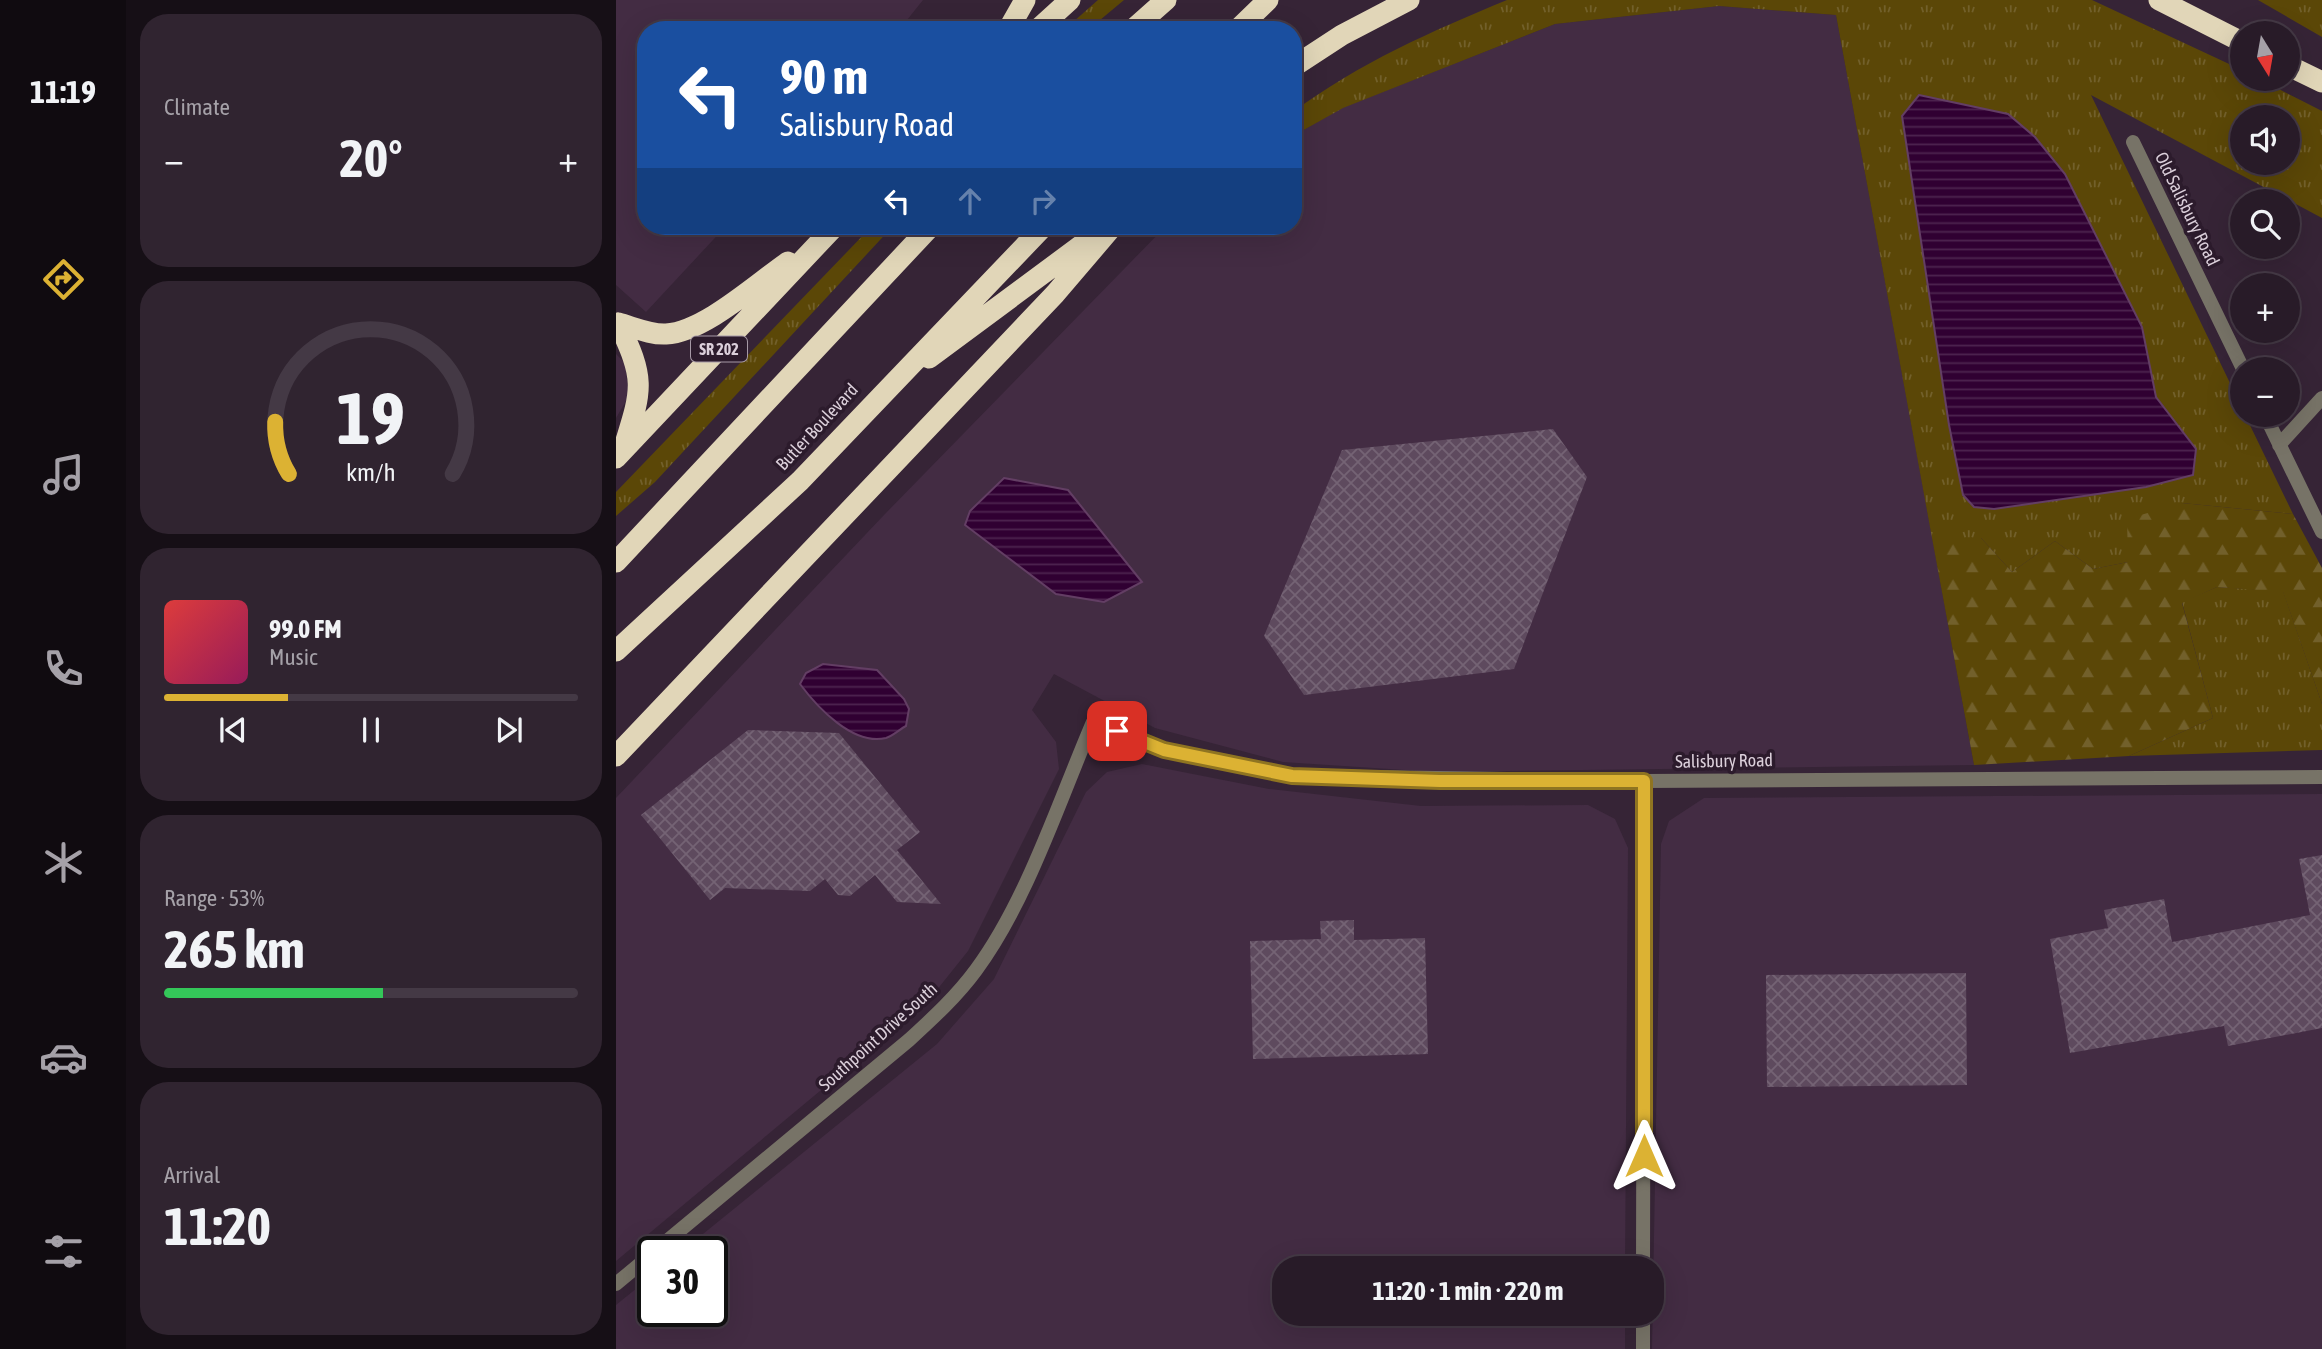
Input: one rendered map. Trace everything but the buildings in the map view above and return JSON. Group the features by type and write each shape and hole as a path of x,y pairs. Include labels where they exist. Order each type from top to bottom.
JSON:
{"highway":[{"path":"1013,21 1025,0"},
{"path":"1047,21 1070,0"},
{"path":"1142,21 1166,0"},
{"path":"1246,21 1268,0"},
{"path":"1302,61 1354,28 1409,0"},
{"path":"2159,0 2230,36"},
{"path":"2300,71 2322,82"},
{"path":"620,454 640,394 640,379 633,353 618,323 663,334 682,332 701,323 824,235"},
{"name":"SR 202","path":"620,454 825,235"},
{"path":"616,562 923,235"},
{"name":"Butler Boulevard","path":"616,651 800,481 877,397 1035,235"},
{"path":"877,397 1095,235"},
{"path":"616,756 1055,294 1105,235"}],"street":[{"name":"Old Salisbury Road","path":"2133,142 2237,357"},
{"path":"2279,445 2322,398"},
{"path":"2271,427 2322,532"},
{"name":"Salisbury Road","path":"1093,722 1164,750 1292,776 1440,781 2322,777"},
{"name":"Southpoint Drive South","path":"673,1236 909,1040 945,1006 969,978 1024,885 1093,722"},
{"path":"1643,1256 1644,781"},
{"name":"Southpoint Drive South","path":"616,1284 637,1266"},
{"path":"1643,1326 1643,1349"}],"shaded area":[{"path":"616,0 923,0 906,21 637,21 637,235 718,235 646,312 616,285"},
{"path":"1719,6 1836,15 1974,765 1435,772 1283,762 1155,728 1054,674 1032,710 1056,742 1059,769 968,951 928,1001 646,1236 637,1236 637,1244 616,1261 616,798 884,515 1157,235 1302,235 1302,131 1342,108 1555,24"},
{"path":"1919,95 2008,114 2035,137 2065,174 2142,327 2156,397 2196,449 2193,475 2146,487 1994,509 1974,507 1963,495 1949,425 1902,116"},
{"path":"616,354 625,363 629,396 616,418"},
{"path":"1004,478 1068,490 1142,582 1104,602 1056,594 965,525 970,511"},
{"path":"823,664 877,670 904,699 909,709 906,726 889,737 874,739 861,736 837,723 800,684 806,673"},
{"path":"1142,764 1269,789 1421,806 1588,805 1615,819 1628,848 1625,1256 1272,1256 1272,1326 1625,1326 1625,1349 616,1349 616,1305 637,1288 637,1327 728,1327 728,1236 700,1236 937,1044 994,979 1086,792 1107,772"},
{"path":"2322,794 2322,1349 1652,1349 1652,1326 1664,1326 1664,1256 1654,1256 1661,844 1669,821 1704,798"}],"green space":[{"path":"1098,0 1124,0 1099,21 1074,21"},
{"path":"1507,0 2092,0 2230,64 2230,91 2283,91 2322,111 2322,218 2300,206 2300,189 2268,189 2241,175 2300,175 2300,105 2230,105 2230,169 2091,95 2230,383 2230,427 2251,427 2293,514 2182,503 2128,562 2093,569 2055,541 2012,572 1981,538 1932,538 1836,15 1719,6 1555,24 1343,108 1302,131 1302,106 1344,78 1397,49","holes":["1902,117 2142,327 2156,397 2196,449 1963,495 1949,425"]},
{"path":"2258,0 2322,0 2322,37 2300,24 2300,21 2294,21"},
{"path":"863,235 885,235 655,482 616,516 616,492"},
{"path":"2182,503 2293,514 2322,568 2322,704 2283,592 2217,587 2182,603 2213,718 2129,756 1974,765 1932,538 1981,538 2012,572 2055,541 2093,569 2128,562 2127,519"},
{"path":"2217,587 2283,591 2322,704 2322,750 2129,756 2213,718 2182,602"}],"route":[{"path":"1117,731 1164,750 1292,776 1440,781 1644,781 1644,1156"}]}
